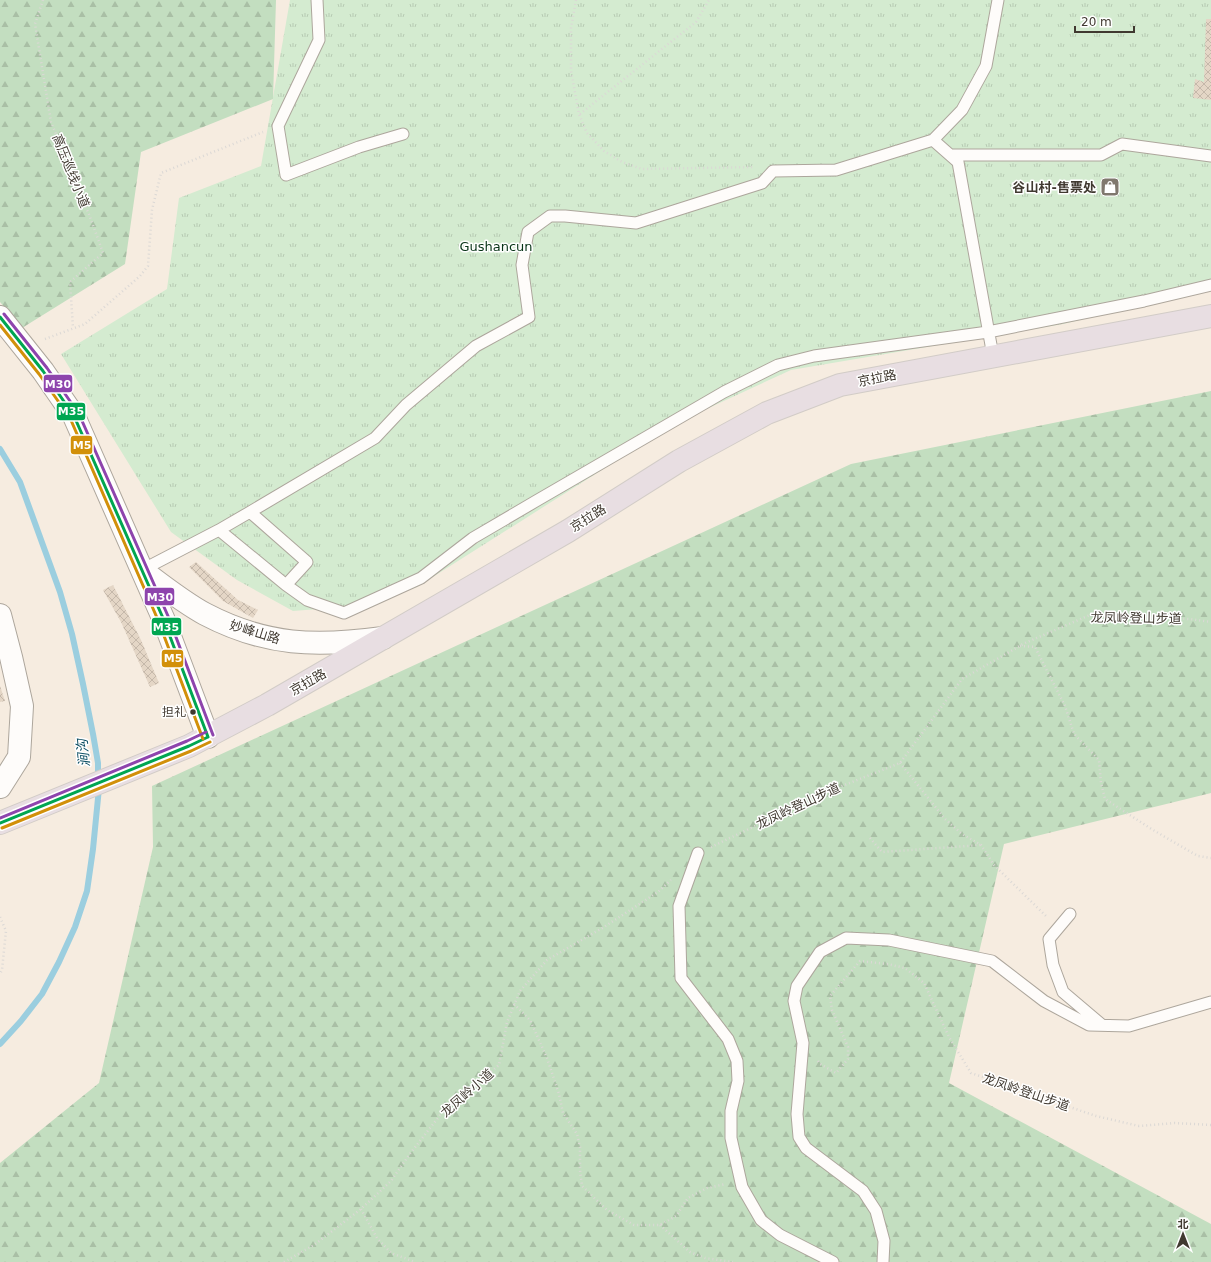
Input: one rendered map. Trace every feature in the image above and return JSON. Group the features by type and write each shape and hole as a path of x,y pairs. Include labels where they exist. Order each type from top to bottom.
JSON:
{"highway":[{"name":"京拉路","path":"0,824 198,741 267,705 568,531 679,461 767,413 840,385 1211,316"}],"street":[{"path":"0,317 43,371 74,416 163,618 198,741"},
{"name":"妙峰山路","path":"142,570 205,613 224,623 254,634 283,641 319,644 383,638"},
{"path":"0,615 22,706 19,757 0,787"}],"lane":[{"path":"317,0 319,40 278,126 286,175 359,147 403,134"},
{"path":"142,570 219,530 375,438 406,405 476,346 529,317 522,265 528,232 550,216 565,216 636,223 762,183 773,171 836,170 933,140 962,110 986,66 998,0"},
{"path":"933,140 958,162 993,356"},
{"path":"950,155 1101,155 1122,144 1211,156"},
{"path":"219,530 286,585 308,600 344,613 421,578 473,538 724,392 778,365 814,356 988,332 1144,301 1211,285"},
{"path":"250,512 307,562 286,585"},
{"path":"698,854 679,906 681,978 728,1039 737,1061 738,1081 731,1111 731,1138 742,1187 761,1220 780,1235 833,1262"},
{"path":"1070,914 1049,939 1053,965 1063,992 1102,1025"},
{"path":"883,1262 884,1241 878,1219 876,1212 863,1191 806,1148 799,1137 797,1114 803,1043 794,1001 797,986 820,952 846,938 889,940 992,961 1044,1001 1089,1025 1129,1026 1211,1002"}],"path":[{"name":"高压巡线小道","path":"42,0 35,24 51,122 103,253 70,282 73,328"},
{"path":"576,0 571,28 571,71 579,114 587,134 604,151 622,162 642,169 752,166 773,171"},
{"path":"579,114 696,22 709,0"},
{"path":"19,341 46,339 85,324 140,276 148,266 152,210 161,173 278,126"},
{"name":"龙凤岭登山步道","path":"698,854 827,792 900,763 962,679 1019,646 1090,615 1190,619 1211,622"},
{"path":"1019,646 1035,647 1065,706 1074,734 1099,760 1101,784 1106,799 1198,856 1211,858"},
{"path":"900,763 945,820 962,834 981,845 994,865 1058,928"},
{"path":"870,838 882,852 981,845"},
{"name":"龙凤岭小道","path":"284,1262 314,1245 361,1208 391,1181 441,1114 499,1065 507,1022 514,1004 520,991 547,960 604,927 658,892 676,875"},
{"path":"0,917 6,931 2,970 0,974"},
{"name":"龙凤岭登山步道","path":"803,1043 820,1064 836,1073 848,1059 848,1047 832,1010 830,996 860,962 887,964 905,968 924,983 949,1037 971,1073 1096,1116 1139,1126 1175,1123 1211,1125"},
{"path":"514,1004 530,1020 547,1058 559,1094 563,1113 577,1134 580,1147 582,1186 607,1210 634,1225 660,1225 676,1216 688,1198 707,1188 726,1184 742,1187"},
{"path":"361,1208 377,1238 391,1253 416,1262"},
{"path":"660,1225 690,1252 705,1258 733,1262"}],"green space":[{"path":"0,0 276,0 273,99 141,152 125,264 22,328 0,302"},
{"name":"Gushancun","path":"290,0 1211,0 1211,289 1063,324 791,370 676,423 417,587 369,605 293,611 237,580 171,532 61,354 167,289 179,198 261,166"},
{"path":"1211,391 1211,793 1004,844 949,1083 1211,1224 1211,1262 0,1262 0,1163 99,1083 153,847 152,786 851,464"}],"building":[{"path":"1206,19 1211,19 1211,100 1193,98 1195,79 1204,82"},
{"name":"谷山村-售票处","path":"1103,180 1118,181 1118,190 1103,189"},
{"path":"196,562 238,600 258,610 253,618 223,601 189,567"},
{"path":"113,585 141,640 159,683 150,687 121,622 103,590"},
{"path":"0,686 5,701 0,702"}],"waterway":[{"name":"涧沟","path":"0,449 20,482 60,592 72,634 83,684 98,763 98,779"},
{"name":"涧沟","path":"0,1044 21,1021 42,994 75,927 87,891 99,788"}],"transit line":[{"name":"M30","path":"4,314 47,368 79,414 168,616 213,735"},
{"name":"M35","path":"0,317 43,371 74,416 163,618 208,737"},
{"name":"M5","path":"0,325 39,374 70,418 158,620 203,739"},
{"name":"M30","path":"0,818 206,732"},
{"name":"M35","path":"0,823 208,737"},
{"name":"M5","path":"2,828 210,742"}],"place":[{"name":"谷山村-售票处","path":"1110,187"},
{"name":"担礼","path":"193,712"}]}
